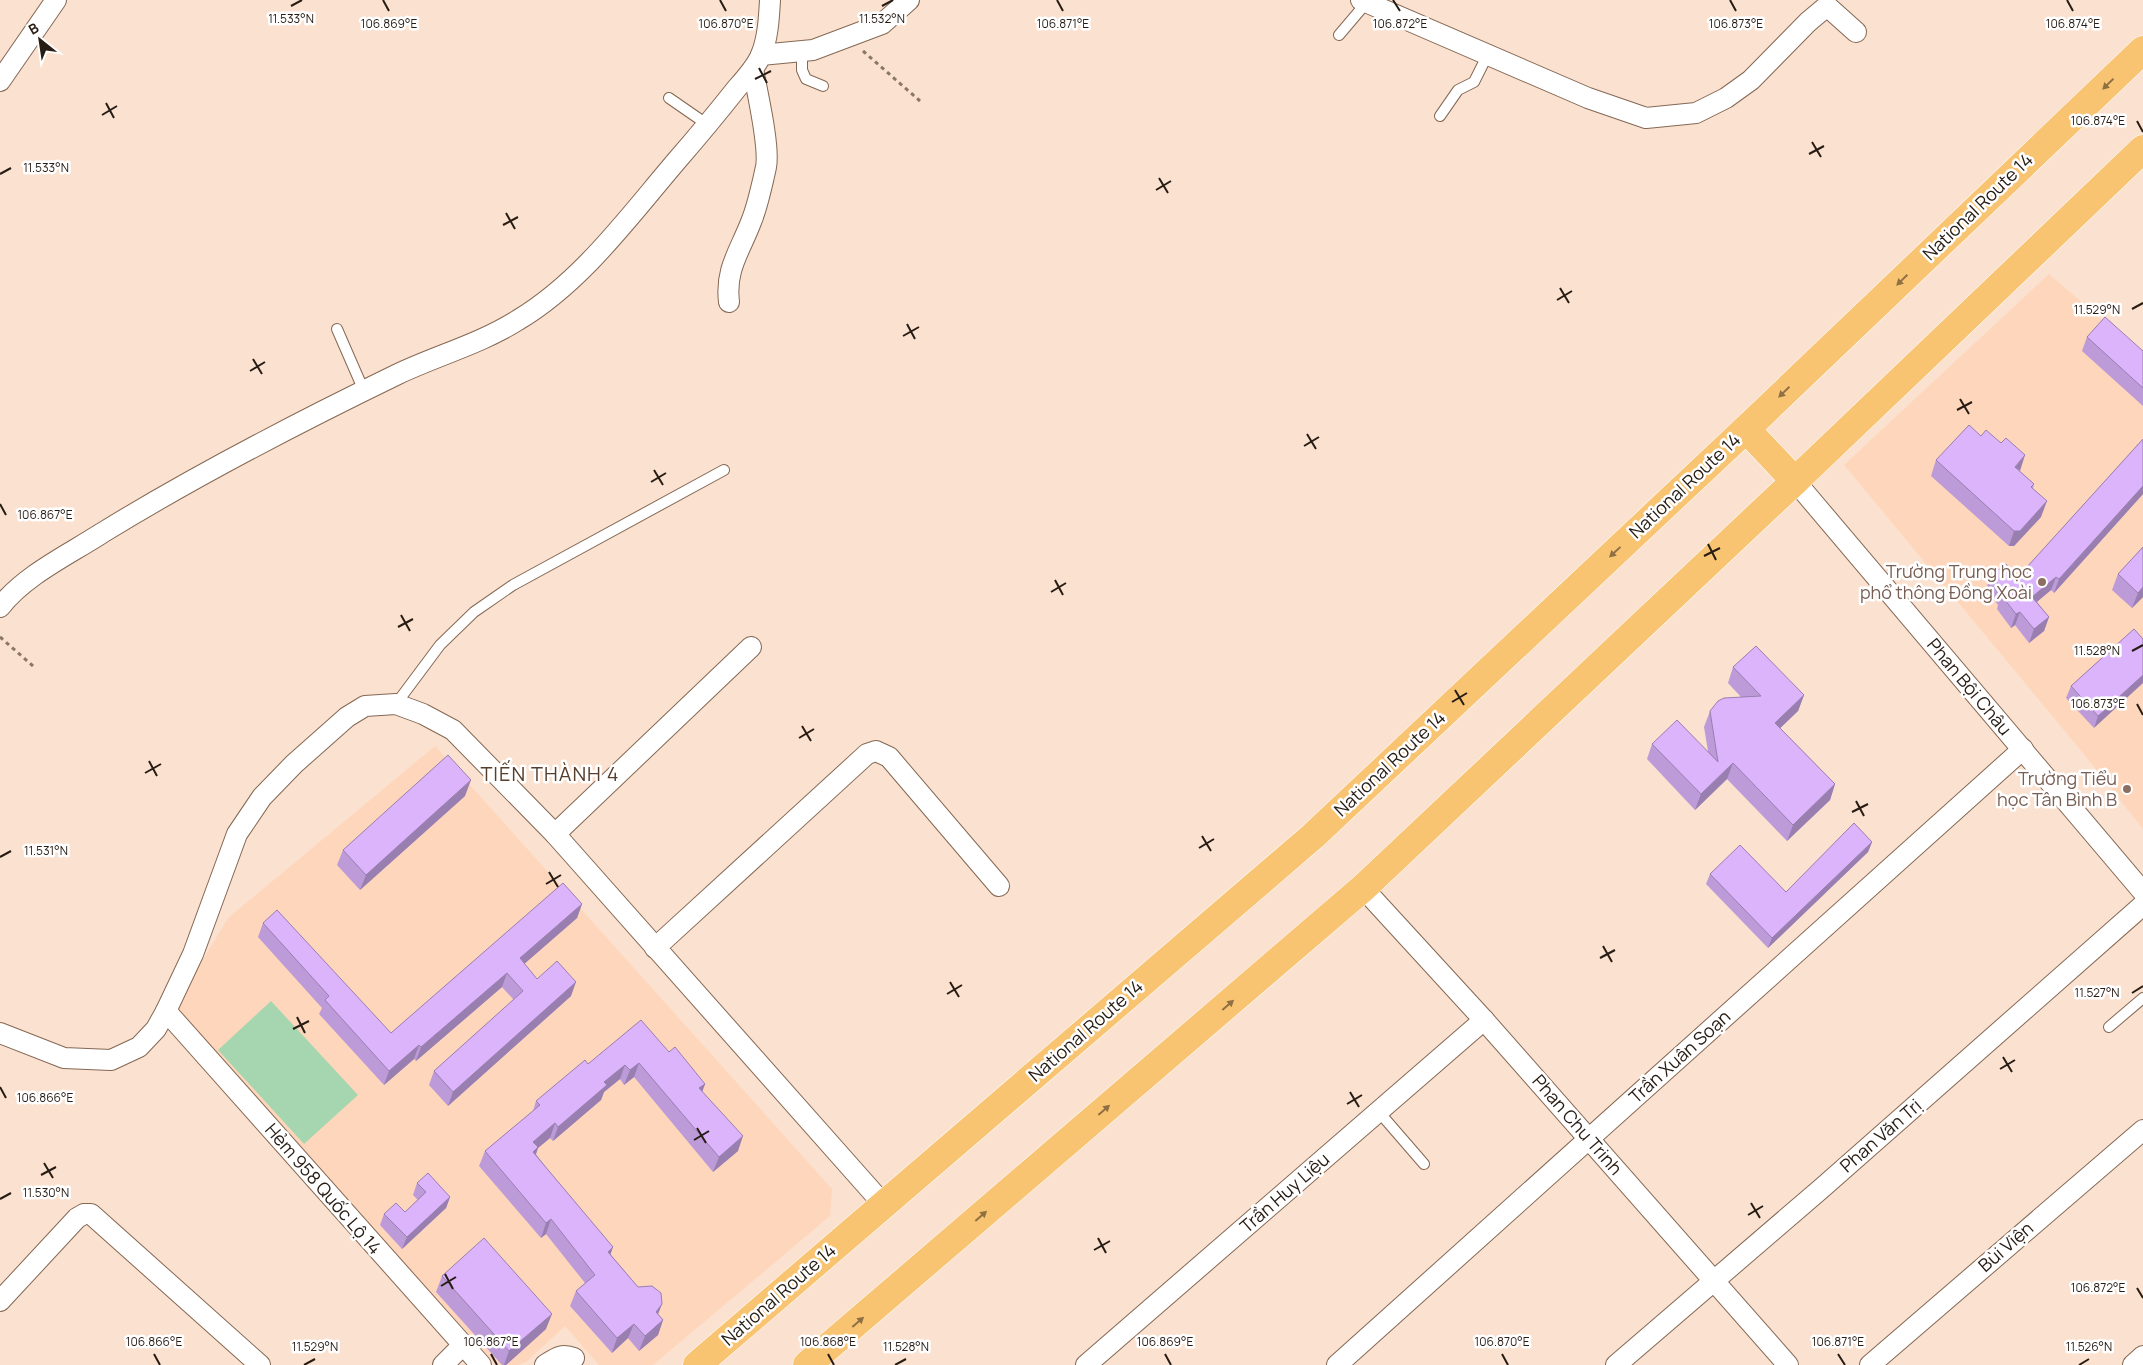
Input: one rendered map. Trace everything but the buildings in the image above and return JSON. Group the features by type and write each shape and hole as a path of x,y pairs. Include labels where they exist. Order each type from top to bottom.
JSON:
{"highway":[{"name":"National Route 14","path":"697,1365 1313,836 1746,429 2143,50"},
{"path":"807,1365 1363,888 2143,150"},
{"path":"1746,429 1795,481"}],"street":[{"path":"0,81 56,0"},
{"path":"0,607 9,596 36,575 146,506 256,445 401,372 478,342 519,320 560,290 601,248 708,125 757,62 768,26 770,0"},
{"path":"757,62 813,50 848,38 882,24 909,0"},
{"path":"1364,1 1619,109 1646,118 1696,113 1739,89 1751,80 1827,2 1856,32"},
{"path":"729,302 728,288 731,268 752,221 766,164 757,62"},
{"name":"Phan Bội Châu","path":"1795,481 2143,892"},
{"path":"555,834 751,647"},
{"path":"0,1033 64,1058 111,1060 139,1047 156,1029 166,1011 193,954 237,834 262,797 294,764 347,716 365,706 396,704 423,714 453,730 555,834 884,1205"},
{"name":"Trần Xuân Soạn","path":"1337,1365 2023,749"},
{"path":"655,948 867,754 876,751 888,757 999,886"},
{"name":"Phan Chu Trinh","path":"1363,888 1484,1020 1788,1365"},
{"name":"Phan Văn Trị","path":"1616,1365 2143,905"},
{"name":"Hẻm 958 Quốc Lộ 14","path":"166,1011 462,1346 481,1365"},
{"name":"Trần Huy Liệu","path":"1086,1365 1484,1020"},
{"name":"Bùi Viện","path":"1870,1365 2143,1130"},
{"path":"0,1301 77,1218 84,1214 90,1214 260,1365"},
{"path":"443,1365 462,1346"},
{"path":"545,1365 558,1356 565,1354 574,1358"},
{"path":"2133,1365 2143,1356"}],"lane":[{"path":"1339,35 1364,1"},
{"path":"802,52 802,70 806,79 823,86"},
{"path":"1440,116 1458,90 1474,82 1488,54"},
{"path":"669,98 708,125"},
{"path":"337,329 364,391"},
{"path":"396,704 440,645 474,612 513,585 724,470"},
{"path":"2109,1026 2143,998"},
{"path":"1379,1112 1424,1164"}],"path":[{"path":"848,38 920,101"},
{"path":"0,637 33,666"}],"shaded area":[{"name":"Trường Trung học phổ thông Đồng Xoài","path":"2049,274 2143,355 2143,829 2079,748 1844,465"},
{"path":"435,746 832,1189 830,1216 653,1365 599,1365 565,1326 526,1362 518,1365 496,1365 174,1008 228,918"}],"green space":[{"path":"271,1001 358,1095 304,1144 218,1050"}],"place":[{"name":"Trường Trung học phổ thông Đồng Xoài","path":"2042,582"},
{"name":"Trường Tiểu học Tân Bình B","path":"2127,789"}],"district":[{"name":"TIẾN THÀNH 4","path":"550,774"}]}
